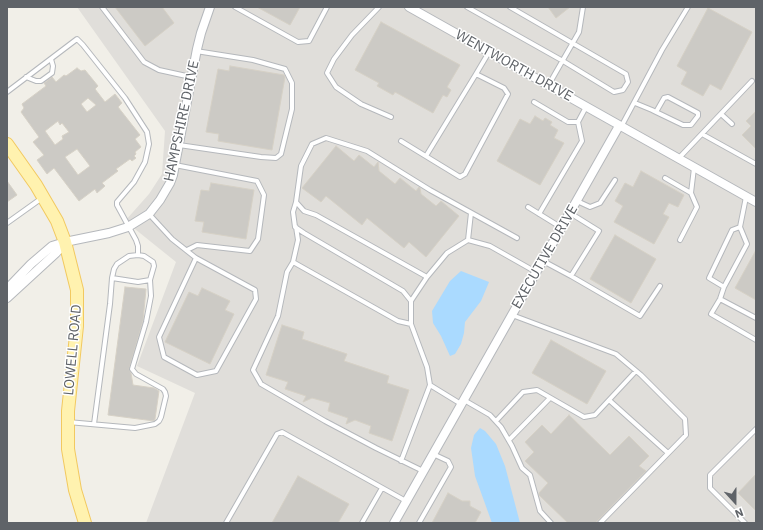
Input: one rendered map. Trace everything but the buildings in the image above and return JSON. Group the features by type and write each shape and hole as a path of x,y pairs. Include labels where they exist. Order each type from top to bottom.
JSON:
{"main road":[{"name":"LOWELL ROAD","path":"7,144 44,197 57,221 65,242 77,290 78,310 68,422 68,449 75,490 85,523"}],"street":[{"name":"HAMPSHIRE DRIVE","path":"7,289 52,246 109,233 128,227 149,214 172,179 196,51 210,7"},
{"name":"WENTWORTH DRIVE","path":"409,7 620,127"},
{"path":"620,127 756,202"},
{"name":"EXECUTIVE DRIVE","path":"394,523 620,127"},
{"path":"7,298 56,254 65,242"}],"lane":[{"path":"102,7 144,62 158,70 191,77"},
{"path":"235,7 298,42 309,41 327,7"},
{"path":"379,7 352,35 334,60 327,73 336,87 361,104 391,117"},
{"path":"471,8 614,92 623,90 628,82 626,74 573,42 510,7"},
{"path":"548,86 579,32 583,7"},
{"path":"620,127 635,103 662,50 688,7"},
{"path":"7,92 77,39 125,98 147,132 149,144 145,162 134,182 116,205 136,240 138,255"},
{"path":"179,145 276,158 281,154 292,109 292,83 285,69 253,60 196,51"},
{"path":"426,156 489,52"},
{"path":"26,77 36,81 41,81 52,73 53,66 51,59"},
{"path":"401,141 460,177 465,174 508,94 504,88 476,74"},
{"path":"678,159 752,81"},
{"path":"635,103 683,125 690,125 698,116 698,113 668,97 664,98 656,112"},
{"path":"534,102 568,122 578,122"},
{"path":"539,214 582,141 578,122 586,107"},
{"path":"721,114 732,124"},
{"path":"702,134 756,164"},
{"path":"423,471 326,421 261,384 254,370 278,316 287,272 293,262 298,240 293,212 296,202 301,166 312,144 326,138 367,151 430,190 517,238"},
{"path":"175,165 256,181 264,194 258,239 250,251 198,245 186,250"},
{"path":"680,240 697,208 691,193 694,168"},
{"path":"665,178 691,193"},
{"path":"577,201 590,207 600,203 615,180"},
{"path":"7,223 44,197"},
{"path":"746,197 740,227 747,244 711,314 756,340"},
{"path":"296,202 304,211 316,215 427,277"},
{"path":"528,207 562,228"},
{"path":"468,240 471,213"},
{"path":"570,213 599,231 571,276"},
{"path":"149,214 172,239 196,258 255,290 256,299 216,372 197,375 164,357 159,337 196,258"},
{"path":"296,227 403,291 411,300"},
{"path":"724,287 709,278 732,230 740,227"},
{"path":"401,461 430,385 426,367 411,324 411,300 427,277 447,253 468,240 490,246 536,272"},
{"path":"68,422 135,428 155,424 161,417 166,396 165,392 163,389 136,374 132,370 146,322 151,296 150,280 154,266 153,262 144,256 129,256 117,264 114,269 94,424"},
{"path":"543,261 640,316 660,286"},
{"path":"293,262 398,321 411,324"},
{"path":"112,278 138,282 150,280"},
{"path":"720,299 756,318"},
{"path":"512,315 616,354 636,371 685,419 686,435 600,523"},
{"path":"496,421 523,392 537,390 584,417 595,415 636,371"},
{"path":"430,385 490,415 496,421 509,440 522,468 530,475 540,510 551,523"},
{"path":"509,440 550,398"},
{"path":"609,400 668,453"},
{"path":"745,523 710,488 710,475 756,429"},
{"path":"226,523 277,434 282,432 406,501"},
{"path":"419,523 450,467 448,461 433,454"},
{"path":"362,523 382,488"}],"shaded area":[{"path":"77,7 756,7 756,523 146,523 195,393 137,366 176,262 125,221 149,194 162,174 165,131"}],"water":[{"path":"461,271 489,282 481,301 465,322 461,344 455,354 450,356 433,323 432,311 450,281"},
{"path":"480,428 485,431 496,444 505,466 520,523 492,523 475,476 471,448 474,435"}]}
